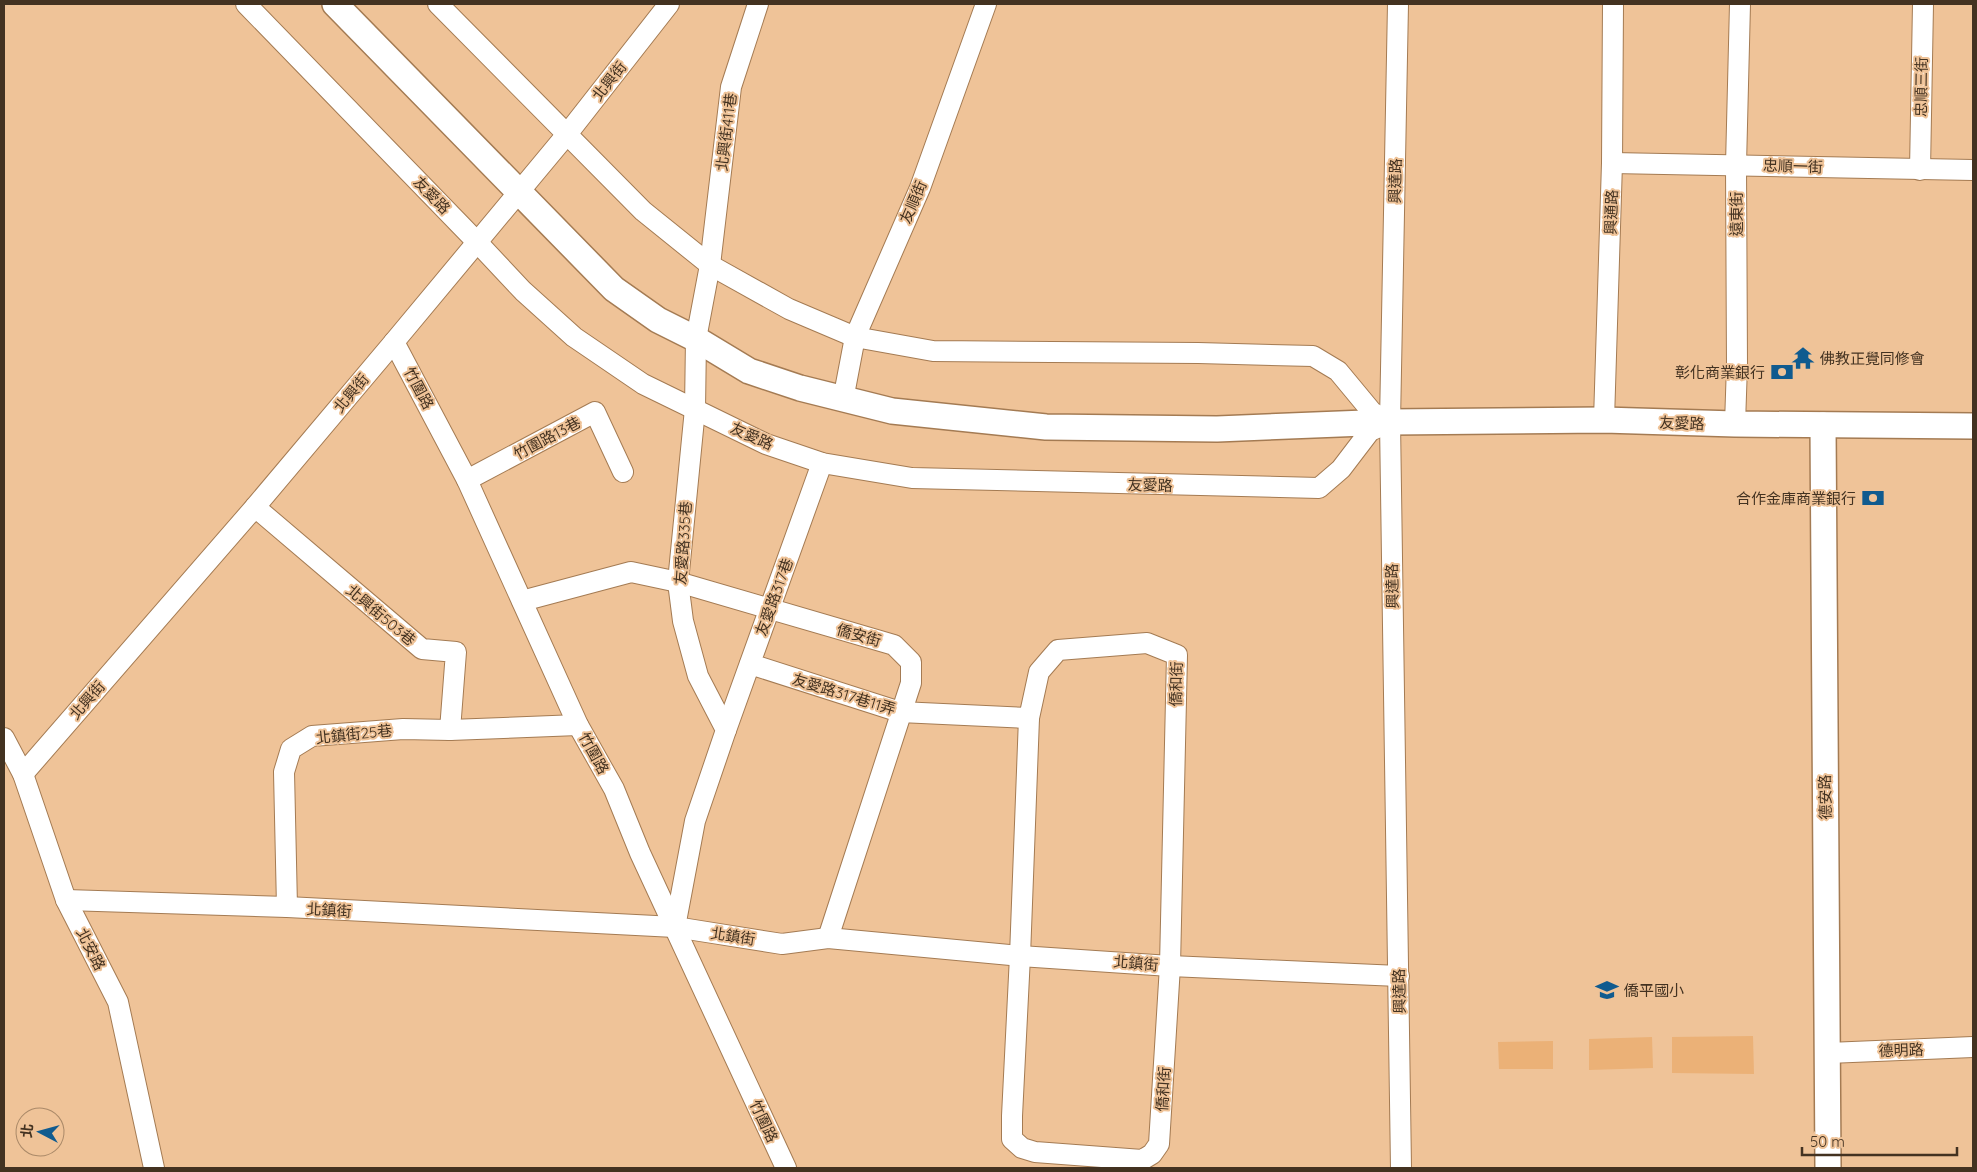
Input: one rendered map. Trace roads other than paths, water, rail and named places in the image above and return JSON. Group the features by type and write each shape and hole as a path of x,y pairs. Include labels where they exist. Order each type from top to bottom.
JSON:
{"street":[{"name":"友愛路","path":"246,4 523,291 574,337 643,384 766,444 822,463 912,478 1319,488 1341,470 1370,431 1390,422"},
{"name":"友愛路","path":"335,4 614,289 658,320 696,339 749,371 843,400 892,411 1046,427 1217,429 1390,422 1604,420 1735,424 1973,426"},
{"path":"438,4 568,133 643,211 710,264 789,309 855,337 933,351 1313,356 1338,370 1372,412 1390,422"},
{"name":"北興街","path":"23,774 255,507 394,342 568,133 669,4"},
{"name":"北興街411巷","path":"710,264 731,87 758,4"},
{"name":"友順街","path":"843,400 855,337 920,188 986,4"},
{"name":"興達路","path":"1398,4 1390,422 1399,976 1400,1168"},
{"name":"興通路","path":"1604,420 1612,163 1613,4"},
{"name":"遠東街","path":"1735,424 1738,365 1736,165 1740,4"},
{"name":"忠順三街","path":"1920,170 1923,4"},
{"name":"忠順一街","path":"1612,163 1973,170"},
{"name":"友愛路335巷","path":"710,264 696,339 695,409 678,582 684,622 698,676 726,730"},
{"name":"竹圍路","path":"394,342 467,480 578,725 614,789 786,1168"},
{"name":"竹圍路13巷","path":"467,480 596,412 623,472"},
{"name":"德安路","path":"1822,425 1828,1168"},
{"name":"友愛路317巷","path":"726,730 822,463"},
{"name":"北興街503巷","path":"255,507 422,649 456,652 450,730"},
{"name":"僑安街","path":"522,601 631,572 678,582 894,645 911,662 910,682 828,938"},
{"name":"僑和街","path":"1148,644 1177,655 1170,966 1159,1144 1152,1154 1142,1160 1035,1152 1022,1148 1012,1139 1020,956 1029,718 1039,672 1058,650 1148,644"},
{"name":"友愛路317巷11弄","path":"750,664 900,712 1029,718"},
{"name":"北鎮街25巷","path":"287,907 284,772 291,749 312,736 404,730 578,725"},
{"path":"675,927 695,821 726,730"},
{"name":"北安路","path":"4,738 23,774 66,900 118,1002 154,1168"},
{"name":"北鎮街","path":"66,900 287,907 675,927 782,944 828,938 1020,956 1170,966 1399,976"},
{"name":"德明路","path":"1828,1052 1973,1047"}],"place":[{"name":"佛教正覺同修會","path":"1803,358"},
{"name":"彰化商業銀行","path":"1782,372"},
{"name":"合作金庫商業銀行","path":"1873,498"},
{"name":"僑平國小","path":"1607,990"}]}
